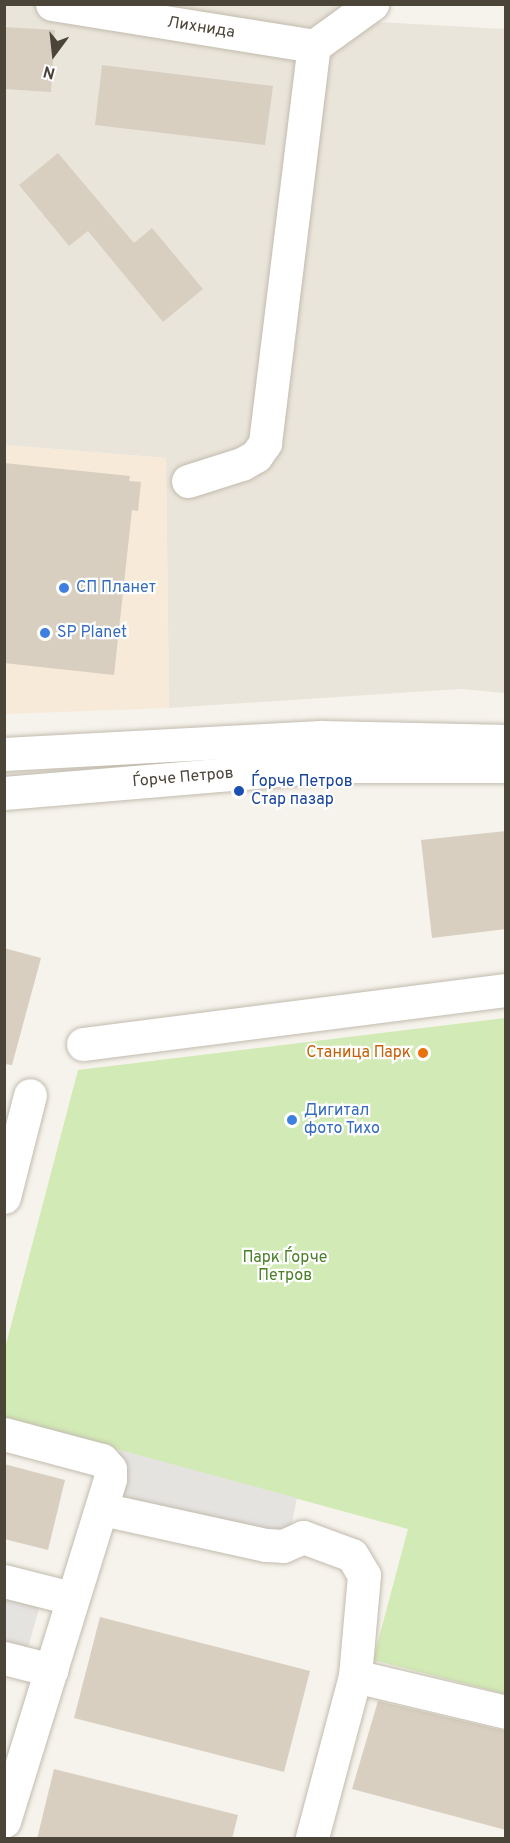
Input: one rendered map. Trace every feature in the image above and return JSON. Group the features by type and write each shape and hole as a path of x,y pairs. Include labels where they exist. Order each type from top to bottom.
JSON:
{"street":[{"name":"Лихнида","path":"52,4 314,46"},
{"path":"188,481 242,464 256,456 265,443 314,46 372,4"},
{"name":"Ѓорче Петров","path":"4,754 321,737 504,742"},
{"name":"Ѓорче Петров","path":"4,793 323,766 504,742"},
{"path":"83,1044 506,990"},
{"path":"4,1197 30,1095"},
{"path":"4,1434 102,1460 110,1469 110,1479 102,1509 71,1598 51,1671 4,1821"},
{"path":"102,1509 266,1545 283,1546 303,1537 352,1555 364,1575 355,1676 312,1839"},
{"path":"4,1581 71,1598"},
{"path":"4,1658 51,1671"},
{"path":"355,1676 506,1712"}],"shaded area":[{"path":"363,4 377,22 505,29 505,693 460,689 169,708 166,458 5,445 4,5"},
{"path":"4,445 166,458 169,708 5,714"},
{"path":"120,1450 297,1498 285,1558 106,1513"},
{"path":"4,1592 41,1602 20,1676 5,1672"}],"green space":[{"name":"Парк Ѓорче Петров","path":"505,1018 505,1694 373,1660 408,1529 5,1419 5,1348 78,1070"}],"building":[{"path":"4,27 55,30 51,92 4,89"},
{"path":"102,65 273,86 265,145 95,125"},
{"path":"58,153 134,243 152,228 203,289 163,322 88,231 69,246 19,185"},
{"name":"СП Планет","path":"4,463 130,476 129,481 141,482 138,511 132,510 114,675 4,663"},
{"path":"506,831 506,929 432,938 421,840"},
{"path":"4,948 41,958 12,1065 4,1064"},
{"path":"4,1464 65,1480 48,1550 4,1539"},
{"path":"100,1617 310,1671 284,1772 74,1718"},
{"path":"378,1701 506,1731 506,1830 352,1789"},
{"path":"54,1769 238,1815 232,1839 37,1839"}],"place":[{"name":"СП Планет","path":"64,588"},
{"name":"SP Planet","path":"45,633"},
{"name":"Ѓорче Петров Стар пазар","path":"239,791"},
{"name":"Станица Парк","path":"423,1053"},
{"name":"Дигитал фото Тихо","path":"292,1120"}]}
